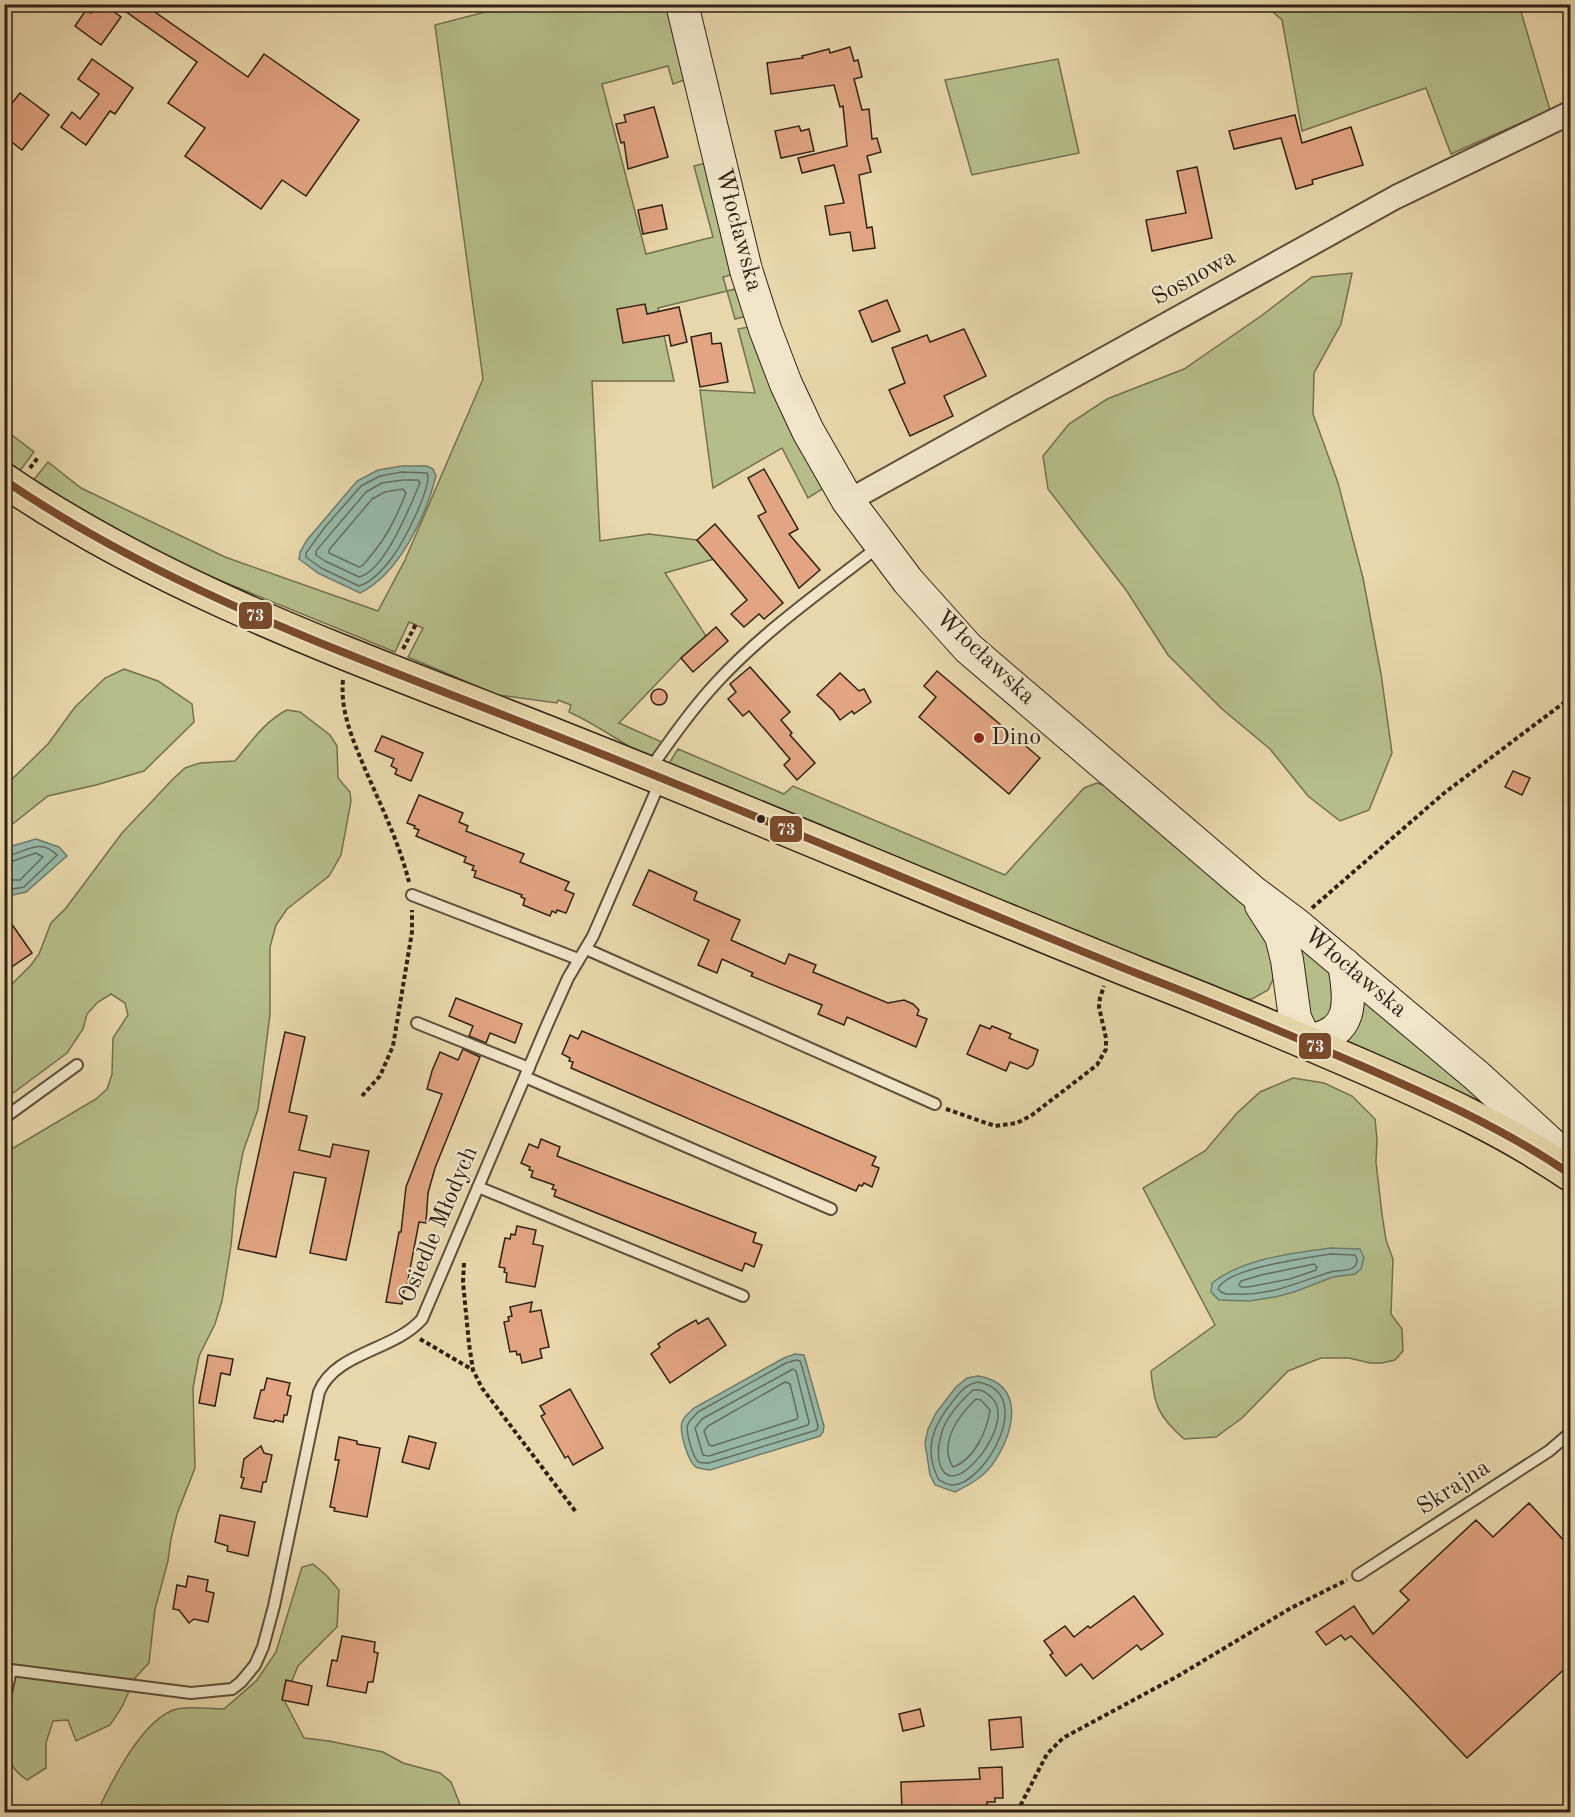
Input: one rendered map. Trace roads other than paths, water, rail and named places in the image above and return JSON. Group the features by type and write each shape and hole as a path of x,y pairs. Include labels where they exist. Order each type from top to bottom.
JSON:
{"main road":[{"name":"Włocławska","path":"682,4 746,270 765,329 786,384 808,431 848,501 880,545 968,648 1252,891 1296,924 1477,1076 1570,1161"},
{"path":"4,480 87,532 215,597 345,652 655,775 1306,1041 1480,1120 1570,1174"},
{"path":"1252,891 1281,936 1287,960 1295,1018 1306,1041"},
{"path":"1306,1041 1325,1036 1335,1030 1346,1016 1349,997 1344,964"},
{"path":"1251,1018 1276,1000 1289,983"}],"street":[{"name":"Sosnowa","path":"848,501 1396,197 1570,113"}],"lane":[{"name":"Osiedle Młodych","path":"4,1702 11,1670 191,1693 232,1689 255,1665 263,1647 274,1606 324,1380 342,1365 413,1329 422,1319 527,1073 578,959 586,949 655,775 684,723 717,682 750,650 880,545"},
{"path":"412,895 578,959"},
{"path":"586,949 935,1104"},
{"path":"417,1023 831,1209"},
{"path":"4,1118 77,1065"},
{"path":"478,1187 743,1296"},
{"name":"Skrajna","path":"1358,1575 1549,1451 1570,1433"}],"water":[{"path":"402,466 427,466 433,469 436,476 418,526 409,542 399,558 374,584 360,593 318,573 299,559 307,540 357,481 378,470"},
{"path":"36,839 59,847 67,856 26,892 13,895 5,893 5,852 12,846"},
{"path":"1330,1248 1360,1249 1364,1258 1361,1269 1355,1274 1333,1277 1294,1292 1249,1301 1219,1300 1211,1292 1212,1283 1238,1268 1268,1258"},
{"path":"795,1354 804,1355 824,1426 820,1436 710,1470 696,1467 687,1453 683,1439 681,1426 686,1416 694,1408"},
{"path":"978,1376 994,1381 1004,1389 1010,1400 1012,1412 1010,1426 1000,1453 988,1470 955,1492 935,1485 930,1475 925,1443 928,1429 936,1413 956,1387 967,1378"}],"place":[{"name":"Dino","path":"979,738"}]}
